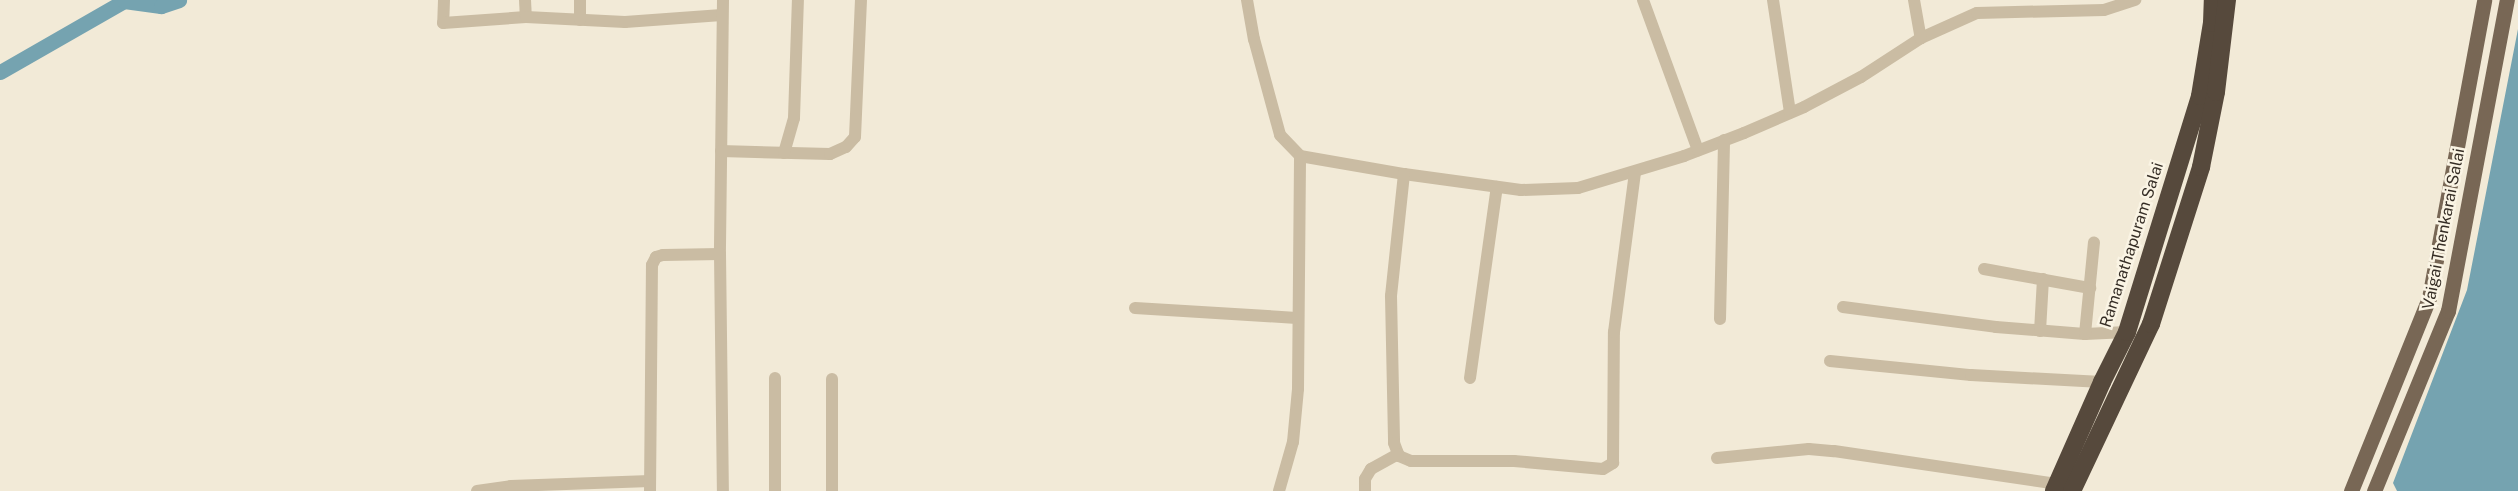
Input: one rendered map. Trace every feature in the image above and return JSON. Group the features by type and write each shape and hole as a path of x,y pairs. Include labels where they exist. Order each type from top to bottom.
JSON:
{"highway":[{"name":"Ramanathapuram Salai","path":"2061,489 2102,382 2127,332 2200,96 2212,23 2224,0"},
{"name":"Ramanathapuram Salai","path":"2061,489 2151,324 2201,167 2216,92 2224,0"}],"main road":[{"name":"Vaigai Thenkarai Salai","path":"2351,491 2429,298 2484,0"},
{"name":"Vaigai Thenkarai Salai","path":"2374,491 2448,311 2507,0"}],"street":[{"path":"444,0 443,23 526,17 625,22 722,15"},
{"path":"525,0 526,17"},
{"path":"580,0 580,20"},
{"path":"723,0 720,254 723,491"},
{"path":"784,153 794,118 798,0"},
{"path":"721,151 830,154 846,147 855,137 861,0"},
{"path":"1247,0 1254,39 1280,135 1300,156 1404,174 1521,190 1578,188 1635,172 1724,140 1790,113 1861,76 1921,38 1977,13 2104,10 2135,0"},
{"path":"1643,0 1698,150"},
{"path":"1773,0 1790,113"},
{"path":"1914,0 1921,38"},
{"path":"1720,319 1724,140"},
{"path":"1280,491 1293,442 1298,389 1300,156"},
{"path":"1404,174 1391,296 1394,443 1398,454 1411,461 1514,461 1593,468 1611,466 1614,332 1635,172"},
{"path":"1470,378 1497,187"},
{"path":"2085,334 2094,242"},
{"path":"477,491 511,486 650,486 652,265 656,257 663,255 720,254"},
{"path":"1984,269 2090,288"},
{"path":"2040,331 2043,279"},
{"path":"1843,307 2040,331 2085,334 2127,332"},
{"path":"1135,308 1297,318"},
{"path":"1830,361 1971,375 2102,382"},
{"path":"775,378 775,491"},
{"path":"832,379 832,491"},
{"path":"1717,458 1809,449 1834,450 2022,477 2061,489"},
{"path":"1365,491 1365,479 1371,469 1398,454"}],"water":[{"path":"2518,29 2518,491 2397,491 2393,483 2467,290"}],"waterway":[{"path":"0,72 124,1 161,6 179,0"}]}
